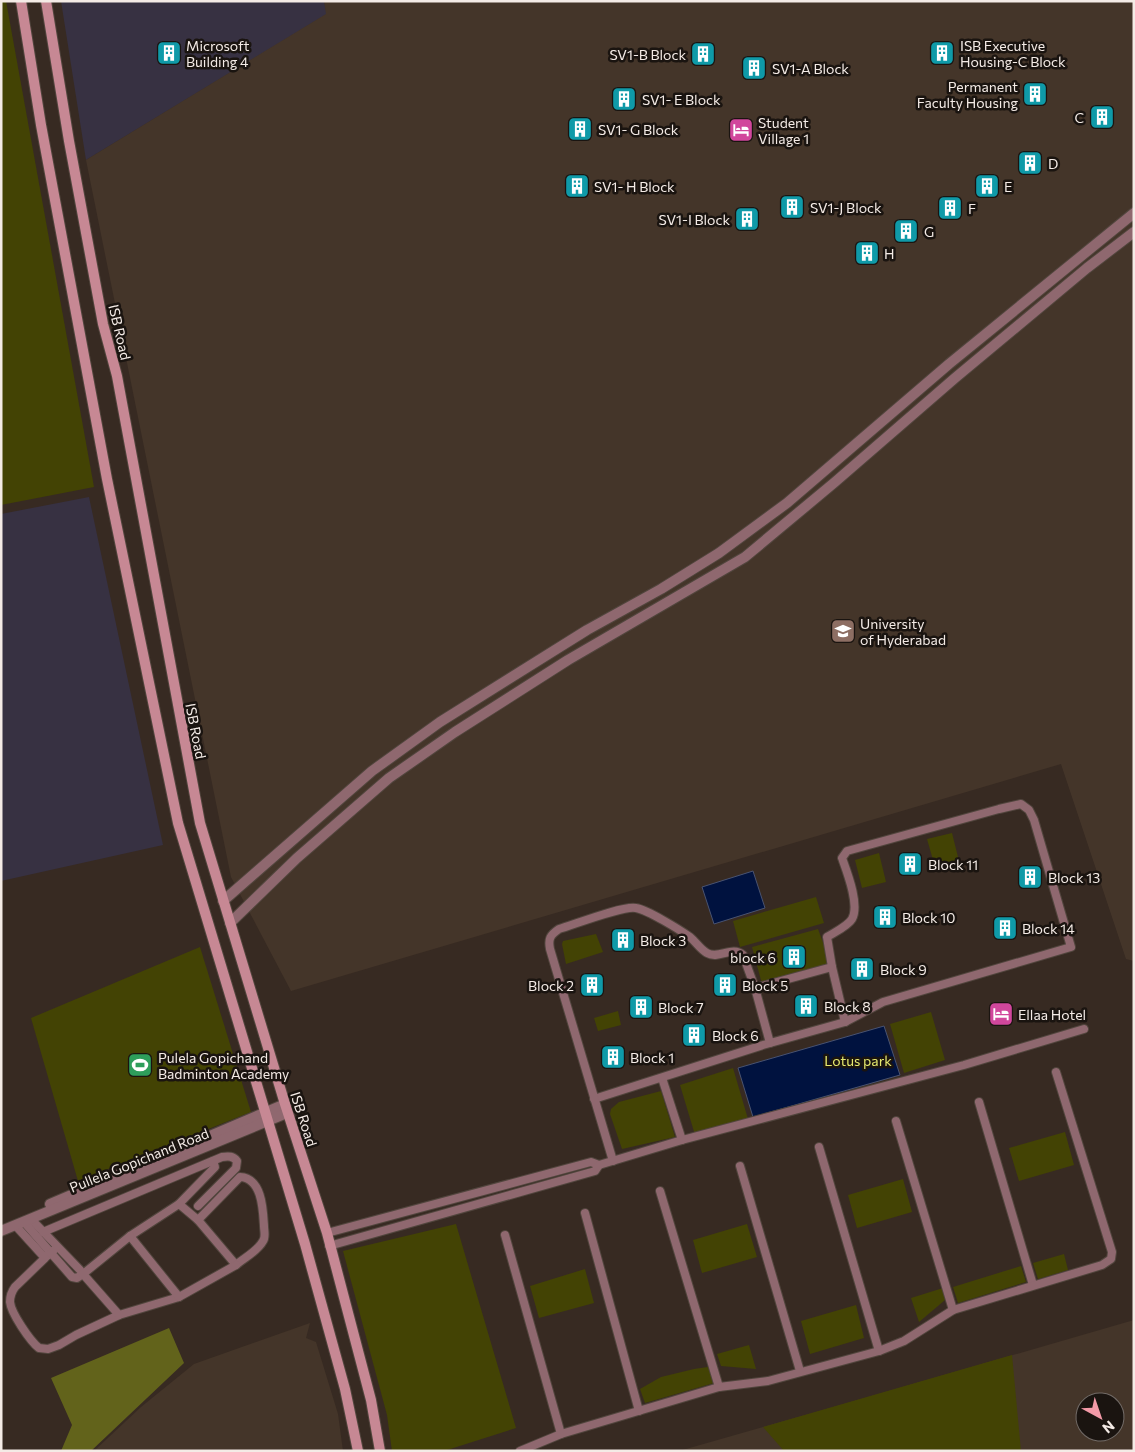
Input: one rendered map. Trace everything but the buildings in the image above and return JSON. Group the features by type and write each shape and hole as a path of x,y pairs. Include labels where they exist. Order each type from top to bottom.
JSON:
{"main road":[{"path":"22,1 42,125 107,479 178,823 326,1318 345,1389 358,1451"},
{"name":"ISB Road","path":"46,1 69,141 103,324 117,376 200,823 286,1109 326,1233 371,1400 380,1451"}],"street":[{"path":"223,901 372,771 432,728 587,630 661,589 711,558 787,502 949,364 1134,213"},
{"path":"230,923 297,858 389,778 455,732 568,660 744,557 835,482 962,372 1087,268 1134,232"},
{"path":"594,1099 770,1043 845,1022 883,1002 1071,947 1034,820 1029,810 1021,804 847,851 842,858 849,876 855,911 851,920 827,937 845,1022"},
{"path":"613,1161 550,949 548,940 558,929 634,907 652,914 690,938 708,954 715,956 735,951 740,952 743,955 755,988 770,1043"},
{"path":"755,988 832,967"},
{"path":"326,1233 591,1162 599,1165 682,1140 964,1065 1084,1029"},
{"path":"520,1451 561,1434 719,1388 768,1381 879,1351 904,1341 952,1310 1102,1265 1111,1259 1112,1252 1056,1072"},
{"path":"662,1078 682,1140"},
{"path":"978,1102 1033,1285"},
{"name":"Pullela Gopichand Road","path":"13,1225 286,1109"},
{"path":"896,1121 952,1310"},
{"path":"819,1147 879,1351"},
{"path":"43,1232 212,1161 230,1156 234,1158 238,1165 198,1206"},
{"path":"13,1225 74,1278 77,1278 82,1272 130,1236 179,1204 215,1168 212,1161"},
{"path":"329,1246 595,1171 599,1165"},
{"path":"740,1166 800,1371"},
{"path":"57,1247 11,1293 10,1301 12,1308 32,1342 39,1348 48,1349 59,1345 119,1315 179,1297 236,1265 263,1242 265,1236 261,1201 254,1184 240,1177 198,1220"},
{"name":"Pullela Gopichand Road","path":"13,1225 99,1187"},
{"path":"660,1191 719,1388"},
{"path":"179,1204 198,1220 236,1265"},
{"path":"585,1213 639,1411"},
{"path":"13,1225 43,1232 82,1272 119,1315"},
{"path":"505,1235 561,1434"},
{"path":"130,1236 179,1297"}],"shaded area":[{"path":"1,1 6,1 94,487 1,505"},
{"path":"61,1 324,1 327,14 86,160"},
{"path":"324,1 1134,1 1134,961 1126,959 1061,764 291,991 231,877 86,160 326,14"},
{"path":"89,497 163,845 1,881 1,514"},
{"path":"952,833 959,861 935,867 927,839"},
{"path":"879,853 886,882 862,888 855,860"},
{"path":"816,897 824,923 740,947 733,921"},
{"path":"818,929 832,967 762,984 752,947"},
{"path":"596,934 603,952 566,964 563,941"},
{"name":"Pulela Gopichand Badminton Academy","path":"200,947 251,1112 78,1181 31,1018"},
{"path":"618,1011 621,1025 598,1031 594,1018"},
{"path":"931,1012 945,1060 904,1073 890,1024"},
{"path":"733,1068 748,1119 695,1135 680,1085"},
{"path":"661,1091 675,1137 622,1149 610,1114 611,1109 619,1102"},
{"path":"1065,1132 1074,1165 1019,1181 1009,1148"},
{"path":"903,1179 912,1212 857,1228 848,1195"},
{"path":"456,1224 516,1428 444,1451 392,1451 387,1415 343,1251"},
{"path":"747,1224 757,1257 702,1273 693,1240"},
{"path":"1064,1254 1068,1270 1038,1279 1033,1263"},
{"path":"1021,1266 1026,1282 958,1303 953,1287"},
{"path":"585,1269 594,1303 539,1318 530,1286"},
{"path":"943,1288 945,1300 919,1322 911,1298"},
{"path":"856,1305 864,1338 810,1354 801,1321"},
{"path":"1134,1320 1134,1451 679,1451 823,1410"},
{"path":"310,1323 306,1338 316,1342 338,1414 343,1451 94,1451 141,1407 194,1364"},
{"path":"169,1328 184,1363 91,1451 61,1451 72,1425 51,1378"},
{"path":"749,1345 756,1369 721,1366 717,1354"},
{"path":"1012,1355 1021,1451 784,1451 763,1427"},
{"path":"708,1367 714,1383 645,1403 640,1389 661,1377"}],"water":[{"path":"753,871 765,908 714,924 702,887"},
{"name":"Lotus park","path":"884,1026 900,1075 753,1117 738,1068"}],"place":[{"name":"Microsoft Building 4","path":"169,53"},
{"name":"ISB Executive Housing-C Block","path":"942,53"},
{"name":"SV1-B Block","path":"703,54"},
{"name":"SV1-A Block","path":"754,68"},
{"name":"Permanent Faculty Housing","path":"1035,94"},
{"name":"SV1- E Block","path":"624,99"},
{"name":"C","path":"1102,117"},
{"name":"SV1- G Block","path":"580,129"},
{"name":"Student Village 1","path":"741,130"},
{"name":"D","path":"1030,163"},
{"name":"SV1- H Block","path":"577,186"},
{"name":"E","path":"987,186"},
{"name":"SV1-J Block","path":"792,207"},
{"name":"F","path":"950,208"},
{"name":"SV1-I Block","path":"747,219"},
{"name":"G","path":"906,231"},
{"name":"H","path":"867,253"},
{"name":"University of Hyderabad","path":"843,631"},
{"name":"Block 11","path":"910,864"},
{"name":"Block 13","path":"1030,877"},
{"name":"Block 10","path":"885,917"},
{"name":"Block 14","path":"1005,928"},
{"name":"Block 3","path":"623,940"},
{"name":"block 6","path":"794,957"},
{"name":"Block 9","path":"862,969"},
{"name":"Block 2","path":"592,985"},
{"name":"Block 5","path":"725,985"},
{"name":"Block 8","path":"806,1006"},
{"name":"Block 7","path":"641,1007"},
{"name":"Ellaa Hotel","path":"1001,1014"},
{"name":"Block 6","path":"694,1035"},
{"name":"Block 1","path":"613,1057"},
{"name":"Pulela Gopichand Badminton Academy","path":"140,1065"}]}
